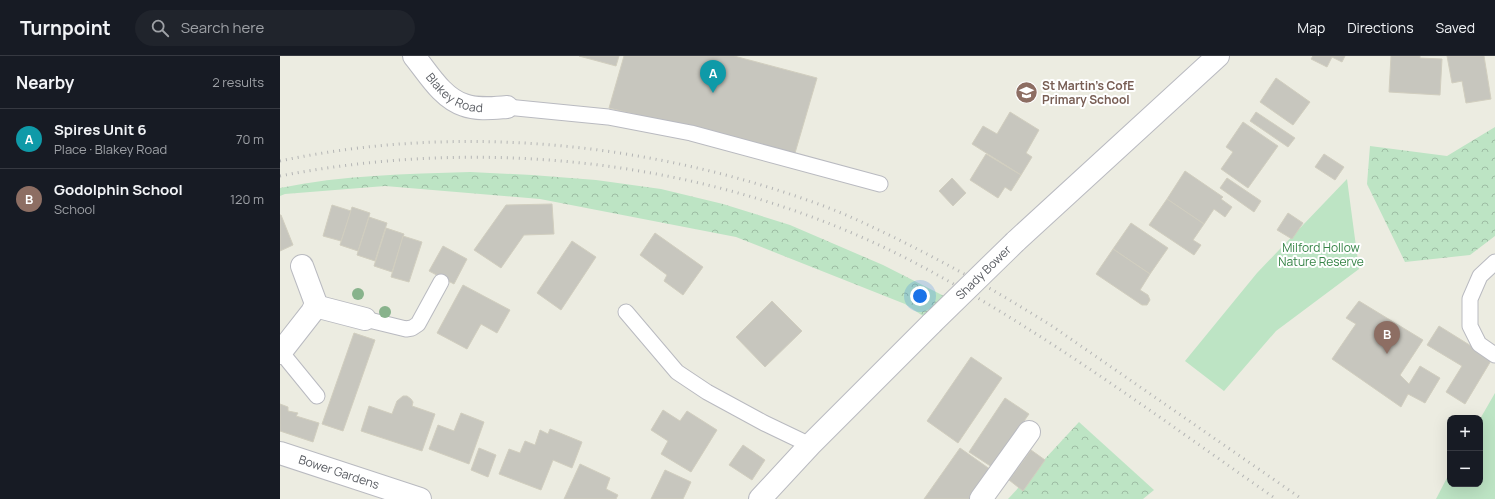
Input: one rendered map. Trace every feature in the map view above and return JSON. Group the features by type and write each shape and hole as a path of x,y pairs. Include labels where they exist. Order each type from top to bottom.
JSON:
{"street":[{"name":"Blakey Road","path":"414,56 451,99 464,106 478,108 507,107"},
{"name":"Shady Bower","path":"760,499 810,445 932,323 1016,242 1218,56"},
{"path":"281,352 315,306 315,301 302,266"},
{"path":"315,306 365,319"},
{"path":"981,499 1029,432"},
{"name":"Bower Gardens","path":"280,453 420,499"}],"lane":[{"path":"507,107 608,117 691,133 880,184"},
{"path":"1495,262 1480,276 1470,299 1470,326 1479,344 1495,355"},
{"path":"365,319 406,329 412,328 418,324 441,282"},
{"path":"626,312 677,372 707,392 764,423 810,445"},
{"path":"281,352 317,396"}],"green space":[{"path":"1495,127 1495,236 1470,255 1405,262 1367,184 1370,146 1447,156"},
{"path":"470,172 596,180 661,189 723,204 790,225 883,265 944,296 926,318 905,304 736,237 540,199 385,186 285,194 280,196 280,188 327,180 374,176"},
{"name":"Milford Hollow Nature Reserve","path":"1347,179 1359,269 1276,331 1224,391 1185,361 1257,273"},
{"path":"1495,393 1495,499 1436,499 1447,478 1447,487 1483,487 1482,415"},
{"path":"1079,422 1154,490 1143,499 1008,499"}],"building":[{"path":"579,56 619,56 616,66"},
{"path":"624,56 734,56 817,78 795,153 609,108"},
{"path":"1313,56 1345,56 1342,62 1332,57 1327,67 1311,59"},
{"path":"1391,56 1420,56 1420,58 1442,59 1440,95 1389,92"},
{"path":"1447,56 1484,56 1491,99 1466,103 1462,81 1452,83"},
{"path":"1276,78 1310,102 1293,125 1260,102"},
{"path":"1010,112 1039,130 1026,153 1032,157 1021,175 972,144 983,126 997,134"},
{"path":"1256,112 1295,138 1288,147 1250,121"},
{"path":"1243,122 1278,146 1248,188 1221,169 1233,152 1226,147"},
{"path":"986,154 1021,175 1011,191 1005,187 998,198 970,180"},
{"path":"1324,154 1344,167 1335,180 1315,167"},
{"path":"1185,171 1223,197 1221,199 1232,207 1225,217 1214,209 1204,224 1167,199"},
{"path":"952,178 966,193 953,206 939,191"},
{"path":"1227,178 1261,201 1254,212 1220,188"},
{"path":"1167,199 1204,224 1193,240 1201,245 1194,255 1149,225"},
{"path":"552,204 554,234 524,235 501,268 474,250 506,205"},
{"path":"332,205 351,211 341,241 323,236"},
{"path":"352,207 370,213 358,251 340,245"},
{"path":"1288,213 1303,223 1292,239 1277,230"},
{"path":"280,215 293,245 280,251"},
{"path":"369,217 387,223 375,261 357,255"},
{"path":"1131,223 1168,248 1150,274 1113,249"},
{"path":"386,228 404,234 392,272 374,266"},
{"path":"655,233 703,267 683,295 664,281 667,275 640,255"},
{"path":"403,236 422,242 409,282 391,277"},
{"path":"572,241 596,257 561,310 537,293"},
{"path":"443,246 467,259 454,284 429,271"},
{"path":"1113,249 1150,274 1140,290 1148,295 1150,300 1147,305 1142,305 1096,274"},
{"path":"463,285 510,310 497,333 481,324 467,349 437,333"},
{"path":"772,301 802,331 765,367 736,337"},
{"path":"1359,301 1423,340 1400,375 1409,384 1420,366 1440,378 1425,403 1408,394 1401,407 1332,359 1356,324 1346,318"},
{"path":"1439,326 1492,359 1465,404 1446,392 1462,366 1427,345"},
{"path":"354,333 375,340 343,431 322,424"},
{"path":"971,357 1002,378 958,443 927,421"},
{"path":"403,396 407,396 411,399 413,402 412,406 435,414 422,451 361,431 369,406 392,414 397,401"},
{"path":"1005,398 1029,414 992,467 969,452"},
{"path":"280,404 288,407 288,411 298,413 296,416 319,423 313,442 280,431"},
{"path":"663,410 680,421 687,411 717,430 691,472 661,454 668,441 651,430"},
{"path":"461,413 484,422 469,464 429,449 438,425 454,431"},
{"path":"550,429 582,442 572,468 553,460 541,490 499,474 509,449 520,453 525,441 535,445 540,430 548,434"},
{"path":"743,445 765,460 752,480 729,465"},
{"path":"479,448 496,455 488,477 471,470"},
{"path":"960,448 991,470 971,499 924,499"},
{"path":"1031,450 1045,460 1023,491 1009,480"},
{"path":"580,464 610,478 606,489 618,495 616,499 564,499"},
{"path":"665,470 691,482 683,499 651,499"}],"railway":[{"path":"280,161 348,149 416,143 485,142 554,145 622,153 690,166 756,183 821,205 853,218 928,255 991,289 1052,326 1302,499"},
{"path":"280,176 362,164 444,158 526,159 608,166 689,181 769,202 846,231 921,266 967,292 1013,319 1102,377 1276,499"}],"place":[{"name":"Spires Unit 6","path":"713,93"},
{"name":"St Martin's CofE Primary School","path":"1027,93"},
{"name":"Godolphin School","path":"1387,354"}]}
